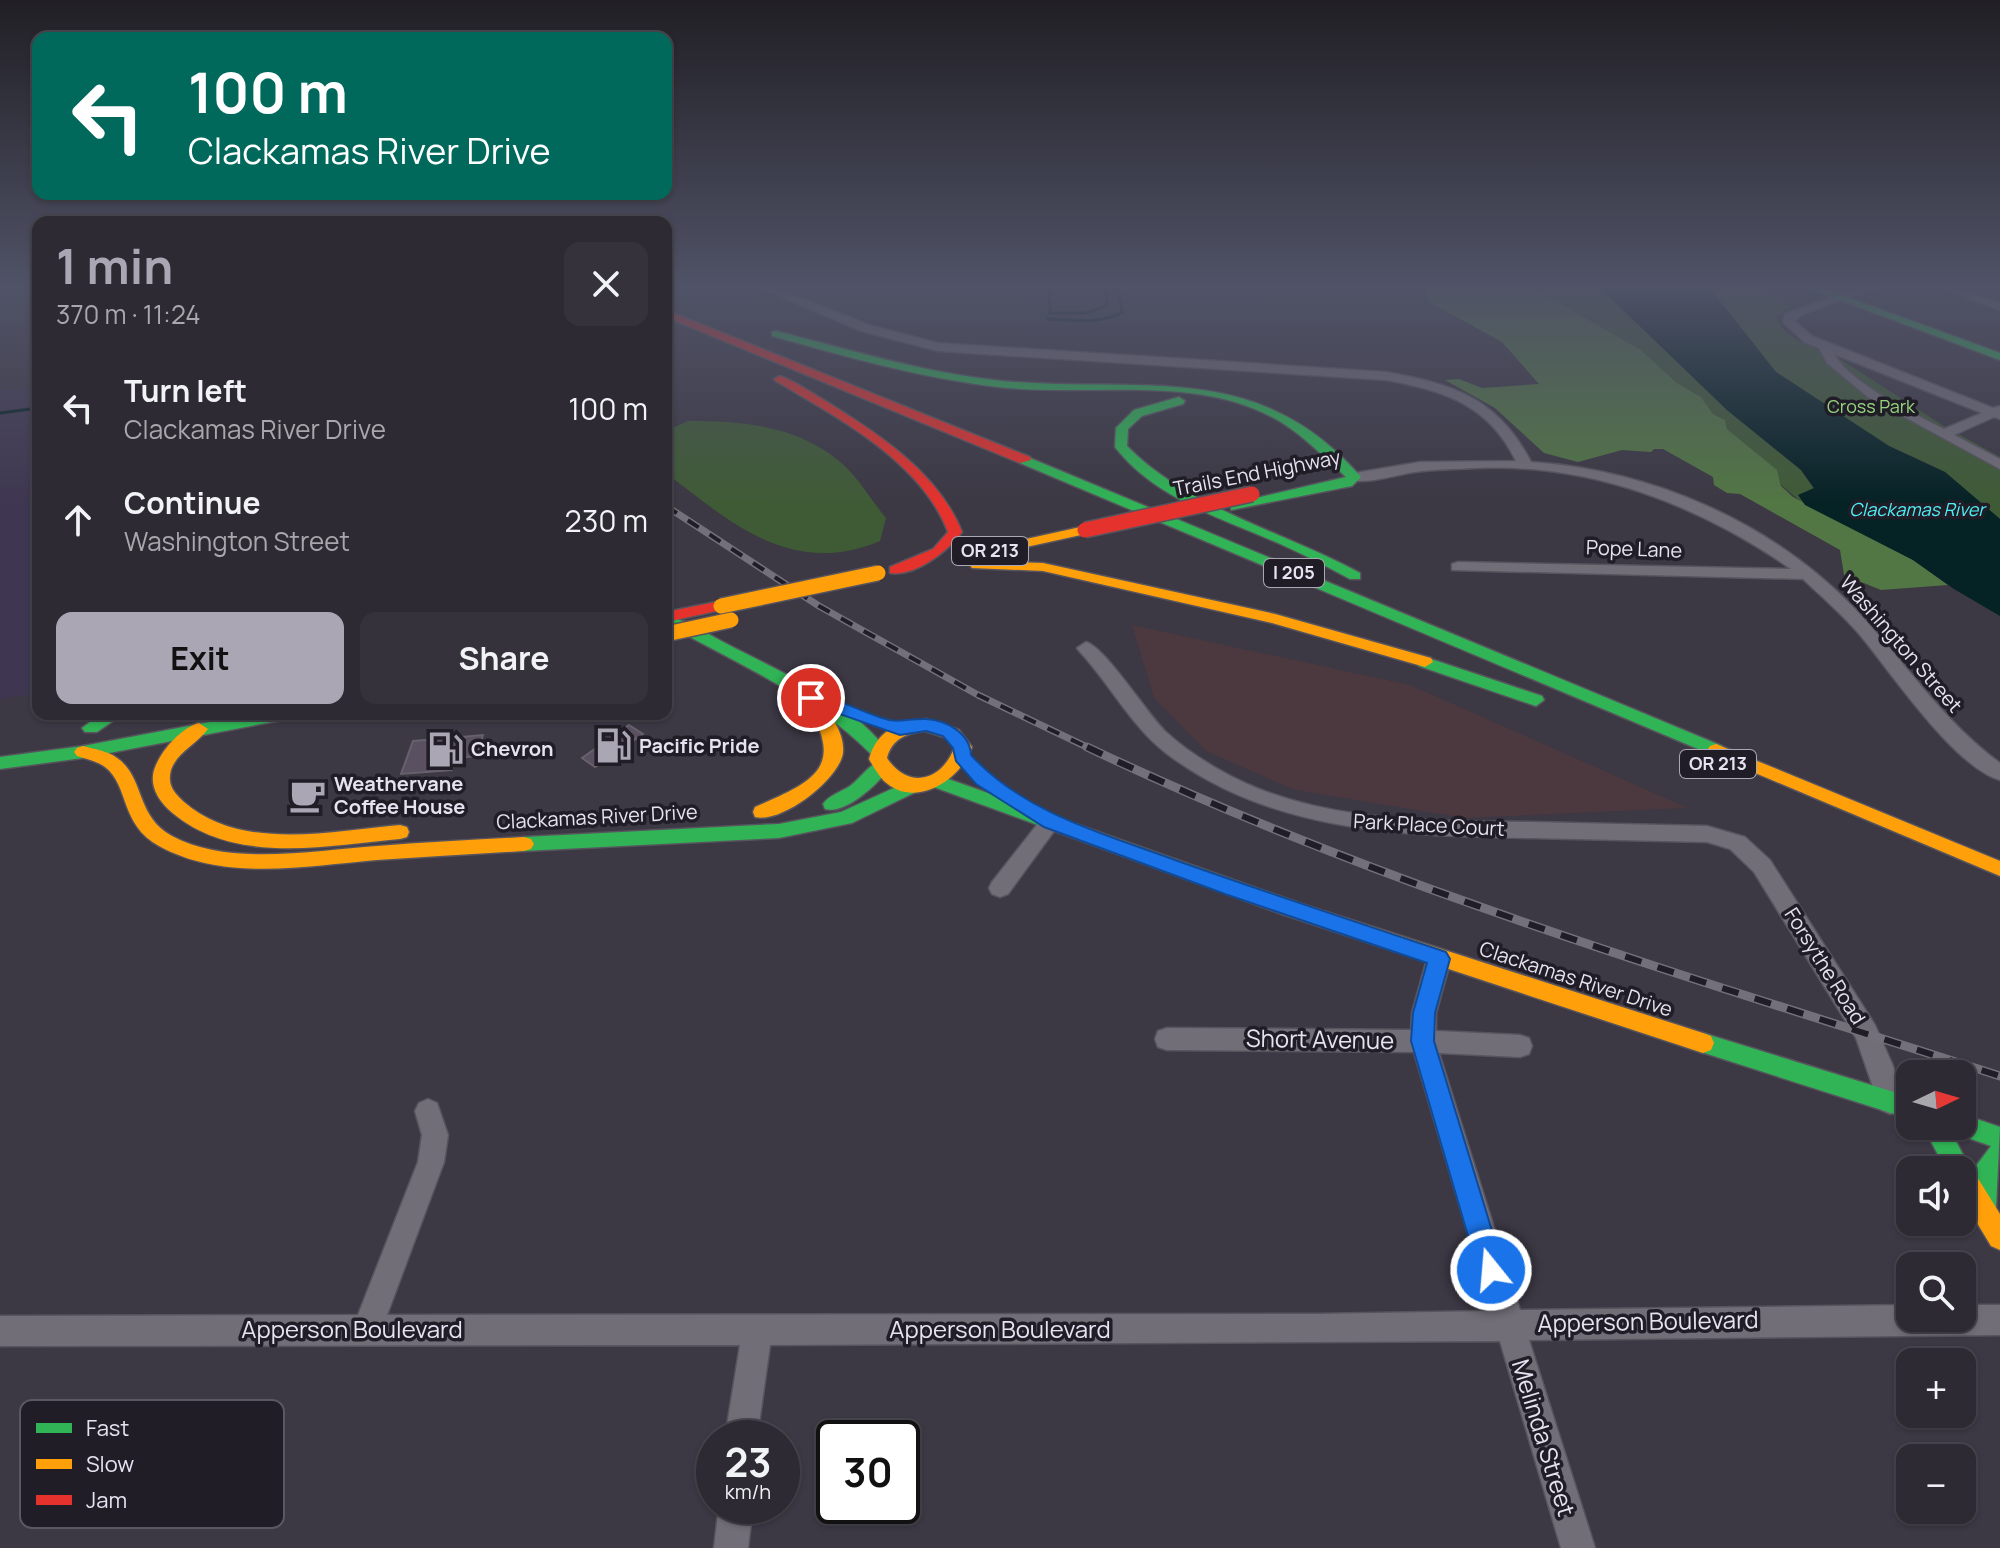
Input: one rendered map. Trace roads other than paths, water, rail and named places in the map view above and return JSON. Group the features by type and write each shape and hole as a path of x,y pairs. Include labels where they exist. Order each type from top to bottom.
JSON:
{"main road":[{"path":"742,358 836,412 869,435 940,499 954,516 955,535 949,544 889,575"},
{"name":"I 205","path":"786,358 2000,869"},
{"name":"I 205","path":"807,358 934,406 1663,707"},
{"path":"861,358 944,377 1030,387 1170,391 1260,407 1294,427 1354,477"},
{"path":"1209,396 1165,404 1138,413 1120,435 1125,455 1144,473 1310,551 1375,588"},
{"path":"1294,427 1297,450"},
{"name":"Trails End Highway","path":"672,617 721,612 1093,534 1260,497 1341,475 1354,477"},
{"path":"1260,497 1278,478"},
{"name":"Trails End Highway","path":"1093,534 970,566 1043,567 1275,619 1400,653 1561,709"},
{"name":"Trails End Highway","path":"672,632 721,612 752,615 889,575 935,574"},
{"path":"672,621 811,698 863,733 895,779 916,784"},
{"path":"811,698 834,703 875,722 900,729"},
{"path":"747,814 813,785 826,773 835,756 833,737 811,698"},
{"path":"102,720 85,729 132,721"},
{"path":"0,763 83,752 249,720"},
{"name":"OR 213","path":"1606,725 1920,836"},
{"name":"Clackamas River Drive","path":"441,830 807,813 847,800 865,786 890,735 913,726 939,727 957,739 972,768 1050,822"},
{"path":"199,729 166,760 161,771 162,790 185,817 203,826 251,838 413,831"},
{"name":"Clackamas River Drive","path":"83,752 101,756 119,767 141,821 172,846 210,855 256,859 692,833 779,831 845,818 916,784 937,781 1232,889 1439,959 1896,1104"},
{"path":"937,781 954,771 972,768"},
{"path":"1976,1130 2000,1138"},
{"path":"1985,1212 1982,1176 1991,1159 2000,1153"},
{"path":"1976,1198 2000,1237"}],"street":[{"path":"1112,358 1386,376 1422,383 1458,394 1493,416 1511,435 1524,463"},
{"path":"1828,358 1877,397 2000,465"},
{"path":"1856,358 1998,412"},
{"path":"1945,434 1998,412"},
{"name":"Washington Street","path":"1354,477 1429,463 1524,463 1610,478 1688,504 1757,538 1808,574 1863,627 1949,732 2000,773"},
{"name":"Pope Lane","path":"1458,567 1808,574"},
{"name":"Park Place Court","path":"1086,648 1107,668 1145,723 1180,754 1242,790 1309,813 1390,826 1707,834 1737,843"},
{"path":"1000,888 1050,822"},
{"name":"Forsythe Road","path":"1737,843 1762,866 1850,1004 1896,1097"},
{"name":"Melinda Street","path":"1439,959 1424,1013 1423,1041 1578,1548"},
{"name":"Short Avenue","path":"1167,1039 1423,1041 1520,1046"},
{"path":"367,1330 431,1162 435,1135 428,1111"},
{"name":"Apperson Boulevard","path":"0,1331 1316,1329 2000,1320"},
{"path":"744,1420 757,1330"},
{"path":"731,1548 734,1524"}],"water":[{"name":"Clackamas River","path":"1673,358 1765,358 1776,372 1889,446 1945,472 2000,519 2000,616 1913,560 1805,505 1798,495 1814,488 1801,470 1727,410"}],"waterway":[{"path":"0,413 32,409"}],"railway":[{"path":"672,510 819,606 978,695 1091,749"},
{"path":"1087,747 1197,797 1423,886 1653,965 2000,1076"}],"place":[{"name":"Pacific Pride","path":"613,746"},
{"name":"Chevron","path":"445,749"},
{"name":"Weathervane Coffee House","path":"308,796"}],"park label":[{"name":"Cross Park","path":"1871,407"}]}
